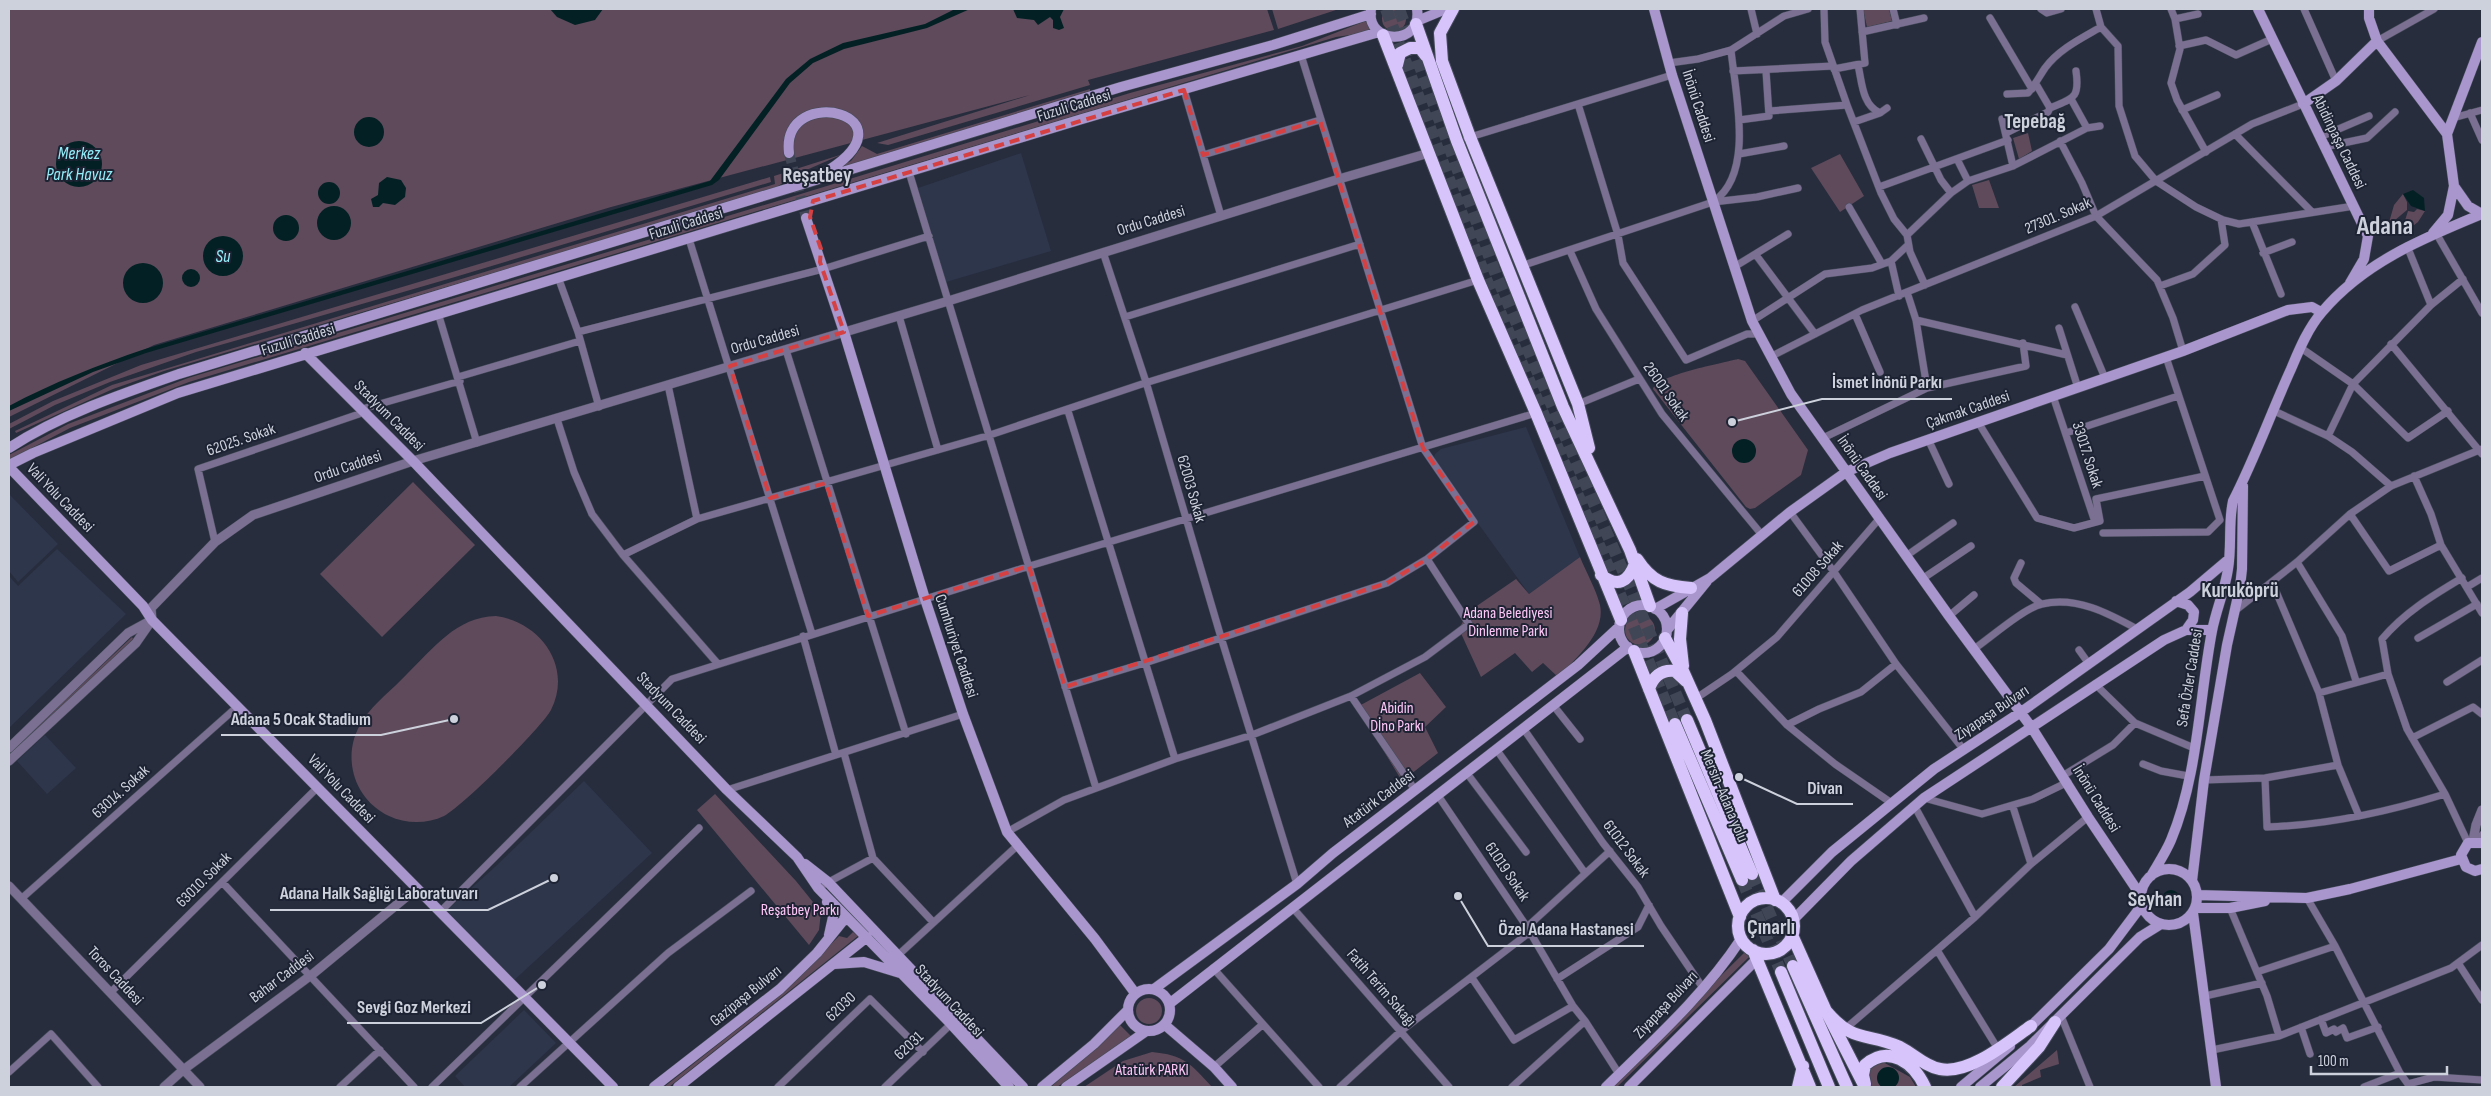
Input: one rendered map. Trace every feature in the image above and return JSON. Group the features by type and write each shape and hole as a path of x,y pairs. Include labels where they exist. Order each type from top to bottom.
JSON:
{"highway":[{"path":"1453,9 1440,33 1445,69 1521,266 1578,404 1596,475"},
{"path":"1416,22 1457,141 1563,408 1630,550 1653,607"},
{"path":"1381,34 1397,65 1478,280 1536,413 1620,624"},
{"path":"1397,65 1400,53 1410,48 1420,48 1445,86 1470,137"},
{"path":"1630,550 1641,566 1659,582 1671,587 1691,588"},
{"path":"1601,575 1609,581 1621,582 1628,577 1635,564"},
{"path":"1682,613 1680,639 1686,677"},
{"path":"1666,634 1686,677 1778,901"},
{"path":"1631,649 1649,689 1740,918"},
{"path":"1649,689 1654,678 1670,670 1686,677"},
{"name":"Mersin-Adana yolu","path":"1681,722 1747,877"},
{"path":"1758,954 1772,953 1785,947 1792,935 1793,920 1787,908 1778,901 1768,898 1753,901 1743,911 1740,918 1739,932 1741,939 1758,954 1810,1087"},
{"path":"1792,935 1826,1011 1865,1087"},
{"path":"1793,966 1847,1087"},
{"path":"1781,972 1829,1087"},
{"path":"1826,1011 1838,1025 1855,1035 1900,1047 1923,1063 1940,1069 1958,1069 1997,1054 2031,1026"},
{"path":"2002,1087 2039,1048 2058,1019"},
{"path":"1865,1087 1862,1075 1865,1065 1870,1060 1888,1055 1901,1059 1911,1066 1925,1087"},
{"path":"1798,1087 1803,1066"}],"main road":[{"path":"1416,22 1417,9"},
{"name":"Fuzuli Caddesi","path":"9,466 33,453 178,393 305,353 1300,55 1381,34 1394,38 1404,35 1416,22 1446,9"},
{"name":"İnönü Caddesi","path":"1654,9 1672,75 1734,267 1752,321 1770,357 1791,394 1879,519 2032,728 2142,901"},
{"name":"Abidinpaşa Caddesi","path":"2258,9 2368,236 2364,259 2346,289"},
{"path":"2369,9 2369,18 2377,41 2447,134"},
{"path":"1371,11 1374,27 1381,34"},
{"name":"Fuzuli Caddesi","path":"9,448 24,438 118,395 179,374 1371,11"},
{"path":"2303,104 2336,81 2377,41"},
{"path":"2433,234 2448,214 2454,186 2447,134 2482,42"},
{"path":"789,153 787,141 793,126 812,115 836,113 847,115 855,123 859,139 849,156 808,183"},
{"path":"2454,186 2468,206 2482,214"},
{"path":"813,201 810,217 821,248 822,265"},
{"path":"2346,289 2383,260 2407,246 2482,214"},
{"path":"806,218 822,265"},
{"name":"Cumhuriyet Caddesi","path":"822,265 925,599 963,714 1007,832 1095,939 1135,993"},
{"name":"Sefa Özler Caddesi","path":"2151,876 2171,841 2181,811 2194,748 2212,630 2230,559 2230,516 2233,501 2300,348 2321,312 2346,289"},
{"name":"Çakmak Caddesi","path":"1653,607 1710,578 1790,512 1846,472 1928,439 2183,352 2288,310 2312,307 2321,312"},
{"name":"Stadyum Caddesi","path":"305,353 413,461 728,790 797,857 818,888 846,917 867,937 895,958 903,974 1009,1087"},
{"name":"Vali Yolu Caddesi","path":"9,466 143,606 152,620 613,1087"},
{"name":"Sefa Özler Caddesi","path":"2192,881 2204,780 2227,646 2236,610 2242,568 2243,481"},
{"name":"Ziyapaşa Bulvarı","path":"1778,901 1890,802 1934,768 2021,712 2089,664 2176,602 2230,559"},
{"path":"1666,634 1663,616 1653,607 1637,606 1630,608 1620,624 1623,642 1631,649 1649,652 1656,649 1710,578"},
{"path":"2176,602 2188,605 2194,612 2193,620 2186,630"},
{"name":"Atatürk Caddesi","path":"1154,989 1297,884 1333,853 1578,665 1620,624"},
{"name":"Ziyapaşa Bulvarı","path":"1793,920 1852,861 1924,798 2164,640 2186,630 2212,630"},
{"name":"Atatürk Caddesi","path":"1169,1004 1212,968 1437,794 1553,705 1631,649"},
{"path":"2477,841 2462,850 2461,859 2470,870 2482,869"},
{"path":"797,857 828,882 895,958 1023,1087"},
{"path":"2197,895 2307,898 2350,890 2461,859"},
{"path":"2031,1026 2109,948 2142,901 2143,887 2151,876 2164,870 2182,872 2192,881 2197,895 2194,911 2216,1087"},
{"path":"818,888 831,906 833,917 827,940"},
{"path":"2142,901 2153,920 2161,924 2179,924 2194,911 2230,908 2276,898"},
{"name":"Gazipaşa Bulvarı","path":"654,1087 780,989 827,940 846,917"},
{"path":"1980,1087 2058,1019 2140,937 2161,924"},
{"name":"Gazipaşa Bulvarı","path":"678,1087 867,937"},
{"name":"Ziyapaşa Bulvarı","path":"1606,1087 1703,988 1727,961 1741,939"},
{"name":"Ziyapaşa Bulvarı","path":"1630,1087 1758,954"},
{"path":"833,964 864,962 903,974"},
{"path":"1042,1087 1094,1044 1127,1010 1135,993 1141,990 1154,989 1164,995 1169,1004 1170,1011 1165,1025 1159,1029 1145,1032 1066,1087"},
{"path":"1127,1010 1132,1024 1145,1032"},
{"path":"1165,1025 1214,1067 1232,1087"},
{"path":"1961,1087 1997,1054"}],"street":[{"path":"1751,9 1757,34"},
{"path":"1669,63 1698,59 1731,50 1784,16 1808,9"},
{"path":"1824,9 1825,42 1834,68 1879,187 1894,219 1907,235 1908,246 1925,285"},
{"path":"1733,71 1834,68 1865,63 1860,9"},
{"path":"1892,9 1897,25"},
{"path":"2041,9 2047,13 2061,9"},
{"path":"2096,9 2101,27 2118,46 2120,106 2135,156 2156,181 2196,207 2221,219 2239,224 2354,206"},
{"path":"2171,9 2175,19 2179,46 2171,83 2182,110 2206,152"},
{"path":"2304,9 2336,81"},
{"path":"2377,41 2434,9"},
{"path":"2175,19 2198,14"},
{"path":"1862,32 1924,18"},
{"path":"1990,18 2050,108"},
{"path":"2007,94 2028,93 2046,67 2068,46 2101,27"},
{"path":"2179,46 2206,40 2236,55 2272,39"},
{"path":"1713,202 1721,197 1732,182 1739,154 1739,120 1731,50"},
{"path":"1065,687 1144,664 1387,583 1427,559 1474,522 1423,448 1300,55"},
{"path":"1858,64 1866,103 1871,109 1880,113"},
{"path":"1739,120 1769,116 1766,71"},
{"path":"1879,187 1957,159 2006,136 2048,112 2050,108 2071,99 2078,90 2076,71"},
{"path":"1457,141 1672,75"},
{"path":"1184,90 1221,216"},
{"path":"2182,110 2216,94"},
{"path":"2071,99 2086,128"},
{"path":"1578,104 1618,235 1623,263 1686,360 1747,334 1759,334"},
{"name":"27301. Sokak","path":"1770,357 1855,314 2096,216 2252,124 2303,104"},
{"path":"1769,111 1848,105"},
{"path":"1854,122 1880,113 1887,108"},
{"path":"2453,118 2482,110"},
{"path":"2322,142 2367,138 2395,112"},
{"path":"2470,113 2482,140"},
{"path":"2322,142 2369,116"},
{"path":"2002,119 2012,166"},
{"path":"1203,154 1320,120"},
{"path":"1907,235 1951,193 1968,181 2012,166 2086,128 2100,126"},
{"path":"2234,134 2312,212"},
{"path":"1920,139 1941,180 1951,193"},
{"path":"2060,141 2082,183 2096,216 2155,277 2173,318 2183,352"},
{"path":"1739,154 1784,146"},
{"name":"Ordu Caddesi","path":"9,761 136,643 152,620 151,608 215,542 253,515 413,461 557,420 1429,153"},
{"path":"1957,159 1968,181"},
{"path":"909,172 1096,788"},
{"path":"1521,266 1713,202 1757,197 1798,188"},
{"path":"1849,207 1882,264"},
{"path":"2160,286 2193,274 2225,245 2221,219"},
{"path":"2252,222 2281,294"},
{"path":"1734,267 1788,234"},
{"path":"2433,234 2482,314"},
{"path":"578,332 708,300 822,265 929,236"},
{"path":"689,239 812,634"},
{"path":"2263,253 2292,242"},
{"path":"1125,318 1360,244"},
{"path":"1752,321 1825,274 1872,268 1891,261 1908,246"},
{"path":"2407,246 2431,305"},
{"name":"26001 Sokak","path":"1570,251 1596,309 1662,414 1762,535"},
{"name":"62003 Sokak","path":"1102,252 1146,382 1221,639 1297,884"},
{"path":"1756,255 1815,334"},
{"path":"1891,261 1899,296"},
{"path":"558,277 578,332 599,407"},
{"path":"2328,436 2353,384 2431,305 2462,279"},
{"path":"623,556 698,519 990,435 1146,382 1478,280"},
{"path":"1908,292 1916,320 1927,388"},
{"path":"2075,307 2105,378"},
{"path":"438,313 459,379 476,443"},
{"path":"1855,314 1880,372"},
{"path":"899,316 938,450"},
{"path":"1916,320 2067,355"},
{"path":"2059,328 2078,388"},
{"path":"362,409 580,341"},
{"path":"1823,438 1927,388 2026,366 2023,344"},
{"path":"2236,610 2297,562 2350,514 2391,486 2481,451 2391,344"},
{"path":"2300,348 2353,384 2408,438 2448,411"},
{"path":"786,350 906,734"},
{"path":"2103,533 2208,532 2220,520 2166,357"},
{"path":"1578,404 1639,379"},
{"path":"668,385 698,519"},
{"name":"33017. Sokak","path":"2053,396 2095,522"},
{"path":"2066,433 2178,396"},
{"name":"62025. Sokak","path":"215,542 198,470 358,414 362,409"},
{"path":"1068,410 1144,664 1175,759"},
{"path":"2272,410 2328,436 2352,452 2391,486"},
{"path":"440,912 672,679 1029,566 1536,413"},
{"path":"557,420 574,472 592,514 623,556 718,664"},
{"path":"1978,422 2037,518 2074,528 2100,521 2096,498 2205,476"},
{"path":"1928,439 1949,484"},
{"path":"2414,476 2441,545 2482,613"},
{"path":"1790,512 1834,572 1896,664 1964,750"},
{"path":"2350,514 2389,571 2441,545"},
{"name":"61008 Sokak","path":"1734,673 1777,637 1879,519"},
{"path":"1906,556 1953,522"},
{"path":"1922,579 1971,546"},
{"path":"1007,832 1064,800 1175,759 1252,735 1352,696 1426,657 1469,624 1427,559"},
{"path":"2297,562 2342,636 2356,681"},
{"path":"2021,563 2014,578 2016,583 2041,604"},
{"path":"2462,578 2416,606 2397,622 2382,639 2388,674 2407,729 2445,794 2477,841"},
{"path":"2467,587 2482,578"},
{"path":"2272,582 2319,693 2338,765 2358,816"},
{"path":"1949,616 1974,595"},
{"path":"1974,649 2026,612 2041,604 2072,603 2088,606 2137,629"},
{"path":"2418,638 2477,604"},
{"path":"9,748 128,633 152,620"},
{"path":"803,636 873,858 933,922"},
{"path":"2079,650 2089,664"},
{"path":"2447,682 2482,660"},
{"path":"1787,724 1861,692 1896,664"},
{"path":"1695,699 1734,673 1787,724 1836,764 1890,802"},
{"path":"2319,693 2356,681 2388,674"},
{"path":"2095,684 2134,723 2194,748"},
{"path":"1352,696 1415,790"},
{"path":"1553,705 1580,739"},
{"name":"63014. Sokak","path":"21,899 238,706"},
{"path":"2412,738 2473,707 2482,714"},
{"path":"728,790 963,714"},
{"path":"1924,798 1982,814 2012,807 2066,779 2113,745 2134,723"},
{"name":"61012 Sokak","path":"1523,728 1610,851 1638,887 1703,988"},
{"path":"1496,749 1585,873"},
{"path":"2143,764 2161,771 2188,776"},
{"path":"2204,780 2265,778 2338,765"},
{"path":"1466,772 1526,852"},
{"path":"2265,778 2267,827 2307,826 2403,807 2445,794"},
{"name":"63010. Sokak","path":"110,993 318,787"},
{"name":"61019 Sokak","path":"1437,794 1528,930 1573,1006 1585,1021 1619,1074"},
{"path":"1915,807 1975,917"},
{"path":"2012,807 2031,864"},
{"path":"2477,841 2476,825 2482,810"},
{"path":"1845,1029 1975,917 2031,864 2088,817"},
{"path":"432,1087 699,828"},
{"path":"895,958 1018,845"},
{"path":"1340,1087 1401,1031 1472,978 1528,930 1585,873 1610,851"},
{"path":"818,888 873,858"},
{"path":"222,882 414,1087"},
{"name":"Toros Caddesi","path":"9,886 200,1087"},
{"name":"Bahar Caddesi","path":"164,1087 183,1070 310,976 417,888"},
{"path":"520,1087 668,954 752,891"},
{"path":"2307,898 2335,946 2400,1073 2409,1085 2434,1077 2482,1080"},
{"path":"1557,979 1638,927 1649,905"},
{"name":"Fatih Terim Sokağı","path":"1292,907 1450,1087"},
{"path":"2230,908 2258,972 2279,1036"},
{"path":"2212,1050 2279,1036 2301,1028 2458,963 2482,945"},
{"path":"2258,972 2335,946"},
{"path":"1937,950 1997,1054"},
{"path":"2458,963 2482,1000"},
{"path":"1212,968 1319,1087"},
{"path":"1472,978 1514,1040 1573,1006"},
{"path":"2205,996 2262,983"},
{"name":"62030","path":"778,1087 870,998 923,1052"},
{"path":"2058,1019 2090,1087"},
{"path":"2321,1019 2326,1033 2334,1029 2336,1032 2343,1028 2347,1038 2378,1027"},
{"path":"1512,1087 1585,1021"},
{"name":"62031","path":"885,1087 951,1024"},
{"path":"1214,1067 1262,1025"},
{"path":"2301,1028 2310,1054"},
{"path":"9,1072 51,1034 98,1087"},
{"path":"340,1087 380,1050"},
{"path":"2364,1087 2400,1073"}],"highlighted area":[{"path":"1184,90 1203,155 1320,120 1423,448 1474,522 1427,559 1387,583 1065,687 1029,566 868,616 826,483 770,498 730,366 844,332 820,262 821,249 810,217 813,201"}],"shaded area":[{"path":"1021,153 1051,251 946,282 918,188"},
{"path":"1526,427 1580,557 1529,594 1433,461 1435,454 1441,449"},
{"path":"9,494 58,544 18,582 9,571"},
{"path":"57,549 126,614 9,728 9,576 18,586"},
{"path":"45,735 76,768 47,794 17,761"},
{"path":"584,781 652,853 510,984 447,910 495,867"},
{"path":"524,1010 556,1043 509,1087 465,1087 455,1076"}],"green space":[{"path":"1394,7 1403,10 1406,19 1403,28 1394,31 1385,28 1382,19 1385,10"},
{"path":"9,9 1267,9 1274,30 1088,80 1090,85 888,145 877,143 1030,95 611,207 154,345 9,417"},
{"path":"1272,9 1339,9 1278,29"},
{"path":"1863,9 1889,9 1892,21 1867,27"},
{"path":"1368,20 1371,32 1336,37 189,382 70,428 9,460 9,455 68,424 188,378 1130,93 1302,46"},
{"path":"1090,89 1090,91 830,171 851,161 862,146 877,154"},
{"path":"2028,133 2032,151 2019,159 2013,138"},
{"path":"843,154 795,175 772,190 164,371 113,389 16,433 15,431 112,385 775,184 774,176"},
{"path":"1840,154 1864,196 1840,212 1811,168"},
{"path":"770,177 771,182 455,277 196,352 110,382 55,405 9,429 9,424 53,401 141,365"},
{"path":"1989,180 1999,208 1979,208 1972,185"},
{"path":"2403,194 2407,202 2407,210 2388,226 2394,205"},
{"path":"2417,209 2425,211 2418,222 2400,236 2408,211 2414,212"},
{"path":"1738,359 1745,361 1808,450 1801,475 1755,508 1750,509 1746,507 1653,389 1657,384 1678,374"},
{"path":"413,482 475,545 382,637 320,574"},
{"name":"Adana Belediyesi Dinlenme Parkı","path":"1580,557 1598,599 1601,615 1598,626 1588,645 1558,677 1543,663 1532,672 1515,653 1481,677 1459,629 1468,612 1516,579 1529,594"},
{"path":"1640,615 1650,620 1655,630 1650,640 1640,645 1630,640 1625,630 1630,620"},
{"path":"496,616 512,620 526,627 539,637 548,649 555,663 558,678 557,694 551,710 545,719 501,766 467,798 444,816 431,821 409,822 389,816 367,799 359,787 352,761 352,747 356,733 367,714 436,644 457,628 469,622"},
{"path":"132,637 133,639 9,756 9,753"},
{"name":"Abidin Dİno Parkı","path":"1420,673 1446,707 1425,727 1438,753 1402,781 1357,707"},
{"name":"Reşatbey Parkı","path":"715,794 796,881 821,912 819,930 809,945 697,810"},
{"path":"853,932 858,936 669,1087 664,1087 783,993 839,936 847,938"},
{"path":"1746,951 1750,956 1617,1087 1608,1087"},
{"path":"1149,998 1158,1002 1162,1011 1158,1020 1149,1024 1140,1020 1136,1011 1140,1002"},
{"path":"1120,1025 1131,1036 1057,1087 1051,1087"},
{"path":"2057,1050 2059,1064 2040,1070 2041,1077 2022,1085 2022,1087 2014,1087"},
{"name":"Atatürk PARKI","path":"1152,1052 1180,1058 1198,1072 1212,1087 1084,1087 1123,1061"},
{"path":"1883,1062 1910,1077 1916,1087 1869,1087 1867,1070 1871,1066"}],"water":[{"path":"550,9 603,9 595,20 575,25 557,17"},
{"path":"955,9 970,9 927,28 844,49 813,63 790,83 719,180 712,185 146,353 93,372 9,411 9,406 59,382 145,349 710,181 786,79 810,59 843,43 925,24"},
{"path":"1013,9 1064,9 1060,17 1064,28 1059,30 1053,28 1053,20 1050,17 1038,25 1034,20 1017,18"},
{"path":"369,117 375,118 383,126 383,138 375,146 369,147 363,146 355,138 354,132 355,126 363,118"},
{"name":"Merkez Park Havuz","path":"79,141 92,145 98,151 102,164 98,177 92,183 79,187 66,183 60,177 56,164 60,151 66,145"},
{"path":"387,177 401,180 406,188 405,197 395,205 383,203 379,207 373,207 371,199 378,195 379,183"},
{"path":"329,182 337,185 340,193 337,201 329,204 321,201 318,193 321,185"},
{"path":"2413,190 2424,198 2425,211 2411,206 2403,194"},
{"path":"334,206 346,211 351,223 346,235 334,240 322,235 317,223 322,211"},
{"path":"286,215 295,219 299,228 295,237 286,241 277,237 273,228 277,219"},
{"name":"Su","path":"227,236 234,239 240,245 243,256 242,264 234,273 227,276 219,276 212,273 204,264 203,252 206,245 215,237"},
{"path":"143,263 157,269 163,283 157,297 143,303 129,297 123,283 129,269"},
{"path":"187,269 195,269 200,274 198,285 187,287 182,282 182,274"},
{"path":"1744,439 1752,443 1756,451 1752,459 1744,463 1736,459 1732,451 1736,443"},
{"path":"2167,890 2175,890 2180,895 2178,906 2167,908 2162,903 2162,895"},
{"path":"1888,1067 1896,1070 1899,1078 1896,1086 1888,1089 1880,1086 1877,1078 1880,1070"}],"tunnel":[{"path":"1386,9 1486,279 1675,724"},
{"path":"1399,9 1496,275 1687,720"},
{"path":"789,153 806,218"},
{"path":"1752,874 1793,966"},
{"path":"1742,880 1781,972"}],"place":[{"name":"İsmet İnönü Parkı","path":"1732,422"},
{"name":"Adana 5 Ocak Stadium","path":"454,719"},
{"name":"Divan","path":"1739,777"},
{"name":"Adana Halk Sağlığı Laboratuvarı","path":"554,878"},
{"name":"Özel Adana Hastanesi","path":"1458,896"},
{"name":"Sevgi Goz Merkezi","path":"542,985"}],"district":[{"name":"Tepebağ","path":"2035,121"},
{"name":"Reşatbey","path":"817,175"},
{"name":"Adana","path":"2385,226"},
{"name":"Kuruköprü","path":"2240,590"},
{"name":"Seyhan","path":"2155,899"},
{"name":"Çınarlı","path":"1771,927"}]}
